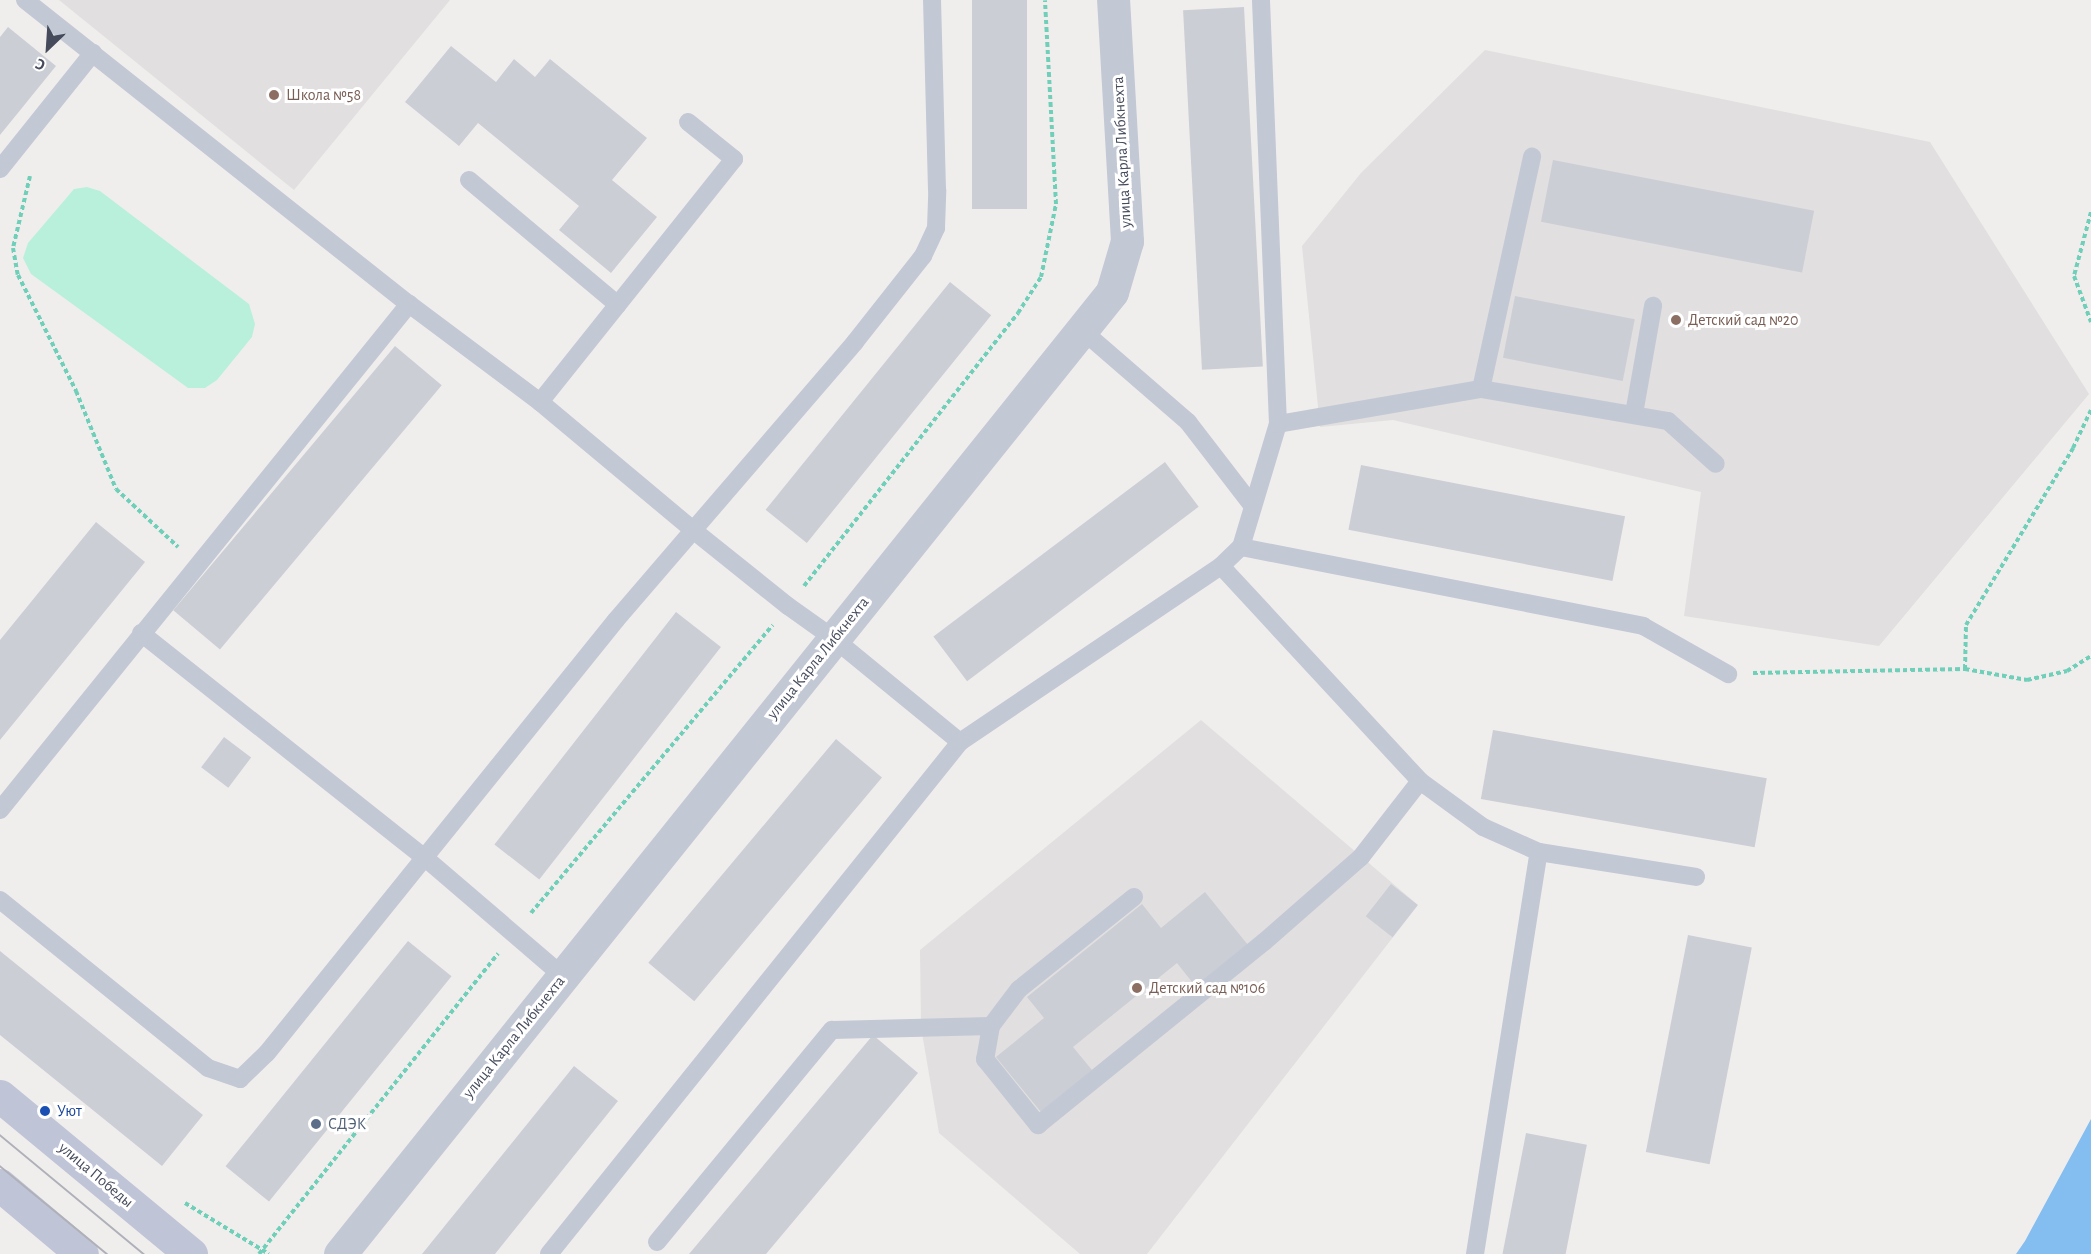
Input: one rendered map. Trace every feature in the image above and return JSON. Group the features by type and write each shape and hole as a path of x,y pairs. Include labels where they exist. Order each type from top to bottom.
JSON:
{"main road":[{"name":"улица Победы","path":"0,1096 191,1254"},
{"path":"0,1185 82,1254"}],"street":[{"name":"улица Карла Либкнехта","path":"340,1254 1112,292 1127,241 1113,0"}],"lane":[{"path":"25,0 409,304 540,402 693,530 788,606 833,638 960,742"},
{"path":"0,900 208,1068 240,1079 267,1053 616,620 855,342 923,256 936,228 932,0"},
{"path":"549,1254 960,742 1221,566 1241,547 1278,424 1261,0"},
{"path":"0,169 93,53"},
{"path":"540,402 734,159 688,122"},
{"path":"1481,388 1532,157"},
{"path":"469,180 618,305"},
{"path":"0,810 196,564 409,304"},
{"path":"1634,414 1653,306"},
{"path":"1083,331 1188,422 1252,505"},
{"path":"1278,424 1481,388 1668,421 1716,464"},
{"path":"1241,547 1643,626 1728,674"},
{"path":"1221,566 1420,781 1483,827 1539,852 1696,877"},
{"path":"141,633 424,857 515,932 563,976"},
{"path":"1134,897 1019,989 992,1026 984,1059 1038,1125 1264,942 1361,858 1420,781"},
{"path":"1475,1254 1539,852"},
{"path":"657,1242 832,1030 992,1026"}],"path":[{"path":"259,1254 515,932 788,606 1018,313 1041,277 1056,204 1045,0"},
{"path":"31,170 13,248 18,276 76,390 116,489 196,564"},
{"path":"2091,212 2074,276 2091,322"},
{"path":"1965,669 1965,625 2073,448 2091,410"},
{"path":"1728,674 1965,669 2027,680 2067,671 2091,656"}],"shaded area":[{"name":"Школа №58","path":"59,0 450,0 294,190"},
{"name":"Детский сад №20","path":"1485,50 1930,142 2089,394 1879,646 1684,616 1701,492 1393,420 1320,427 1302,246 1361,173"},
{"name":"Детский сад №106","path":"1201,720 1418,905 1147,1254 1080,1254 939,1133 921,1027 920,950"}],"green space":[{"path":"87,187 100,191 249,304 255,324 252,337 217,380 205,388 188,388 31,274 23,258 28,243 74,189"}],"water":[{"path":"2091,1119 2091,1254 2016,1254 2025,1241"}],"building":[{"path":"972,0 1027,0 1027,209 972,209"},
{"path":"1244,7 1263,367 1202,370 1183,10"},
{"path":"8,27 56,66 0,135 0,37"},
{"path":"451,46 496,82 514,59 535,77 550,59 647,138 612,180 657,217 611,273 559,230 579,206 478,123 459,146 405,102"},
{"path":"1553,160 1814,211 1802,273 1541,222"},
{"path":"950,282 991,315 807,543 766,510"},
{"path":"1515,296 1635,319 1623,381 1503,358"},
{"path":"395,346 442,385 220,649 173,610"},
{"path":"1165,462 1199,507 967,681 933,637"},
{"path":"1361,465 1625,516 1612,581 1348,530"},
{"path":"96,522 145,562 0,740 0,640"},
{"path":"676,612 721,647 539,880 494,844"},
{"path":"1493,730 1767,778 1755,847 1481,799"},
{"path":"224,737 251,757 228,788 201,767"},
{"path":"836,739 882,778 694,1001 648,963"},
{"path":"1391,884 1418,905 1393,937 1366,916"},
{"path":"1205,892 1248,945 1196,987 1177,963 1073,1047 1092,1070 1041,1112 996,1057 1044,1018 1027,997 1142,904 1161,928"},
{"path":"1688,935 1752,947 1710,1164 1646,1152"},
{"path":"408,941 452,976 269,1202 225,1166"},
{"path":"0,951 203,1115 162,1166 0,1035"},
{"path":"873,1035 918,1073 766,1254 689,1254"},
{"path":"574,1066 618,1101 495,1254 422,1254"},
{"path":"1526,1133 1587,1145 1566,1254 1503,1254"}],"tram line":[{"path":"0,1135 144,1254"},
{"path":"0,1166 107,1254"}],"place":[{"name":"Школа №58","path":"274,95"},
{"name":"Детский сад №20","path":"1676,320"},
{"name":"Детский сад №106","path":"1137,988"},
{"name":"Уют","path":"45,1111"},
{"name":"СДЭК","path":"316,1124"}]}
